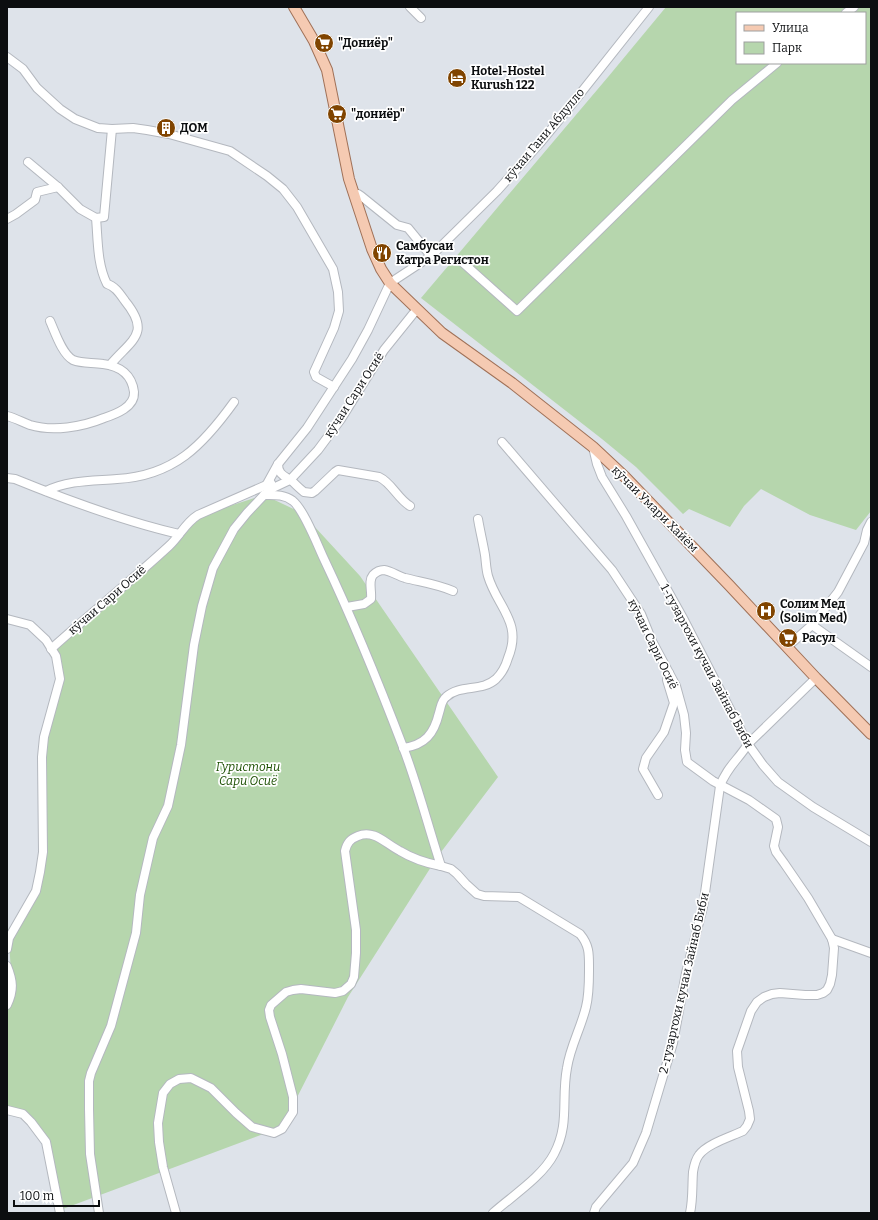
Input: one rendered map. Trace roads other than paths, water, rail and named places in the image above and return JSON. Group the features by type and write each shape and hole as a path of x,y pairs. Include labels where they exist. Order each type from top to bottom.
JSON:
{"main road":[{"name":"кӯчаи Умари Хайём","path":"294,7 314,41 327,70 349,179 372,249 381,269 390,283 448,337 512,383 593,447 669,522 786,647 871,734"}],"street":[{"path":"410,7 421,18"},
{"name":"кӯчаи Гани Абдулло","path":"390,283 431,256 492,196 540,143 649,7"},
{"path":"7,57 22,69 37,88 60,109 75,119 98,128 133,128 147,130 169,134 230,150 283,189 297,207 333,269 338,292 339,311 334,328 314,372 316,377 334,387"},
{"path":"461,261 517,311 732,100 776,64"},
{"path":"28,162 58,187 80,209 96,218 104,217 112,129"},
{"path":"7,219 35,200 37,192 58,187"},
{"path":"354,195 358,194 361,196 397,226 408,228 431,256"},
{"path":"96,218 98,254 103,276 107,284 111,285 118,291 138,320 134,340 110,366"},
{"path":"267,484 278,464 304,432 352,359 368,330 390,283"},
{"name":"кӯчаи Сари Осиё","path":"52,649 90,614 171,545 190,519 267,484 287,479 318,450 341,419 384,350 417,309"},
{"path":"7,416 30,425 45,428 63,427 83,424 114,415 130,404 134,394 132,382 126,373 122,370 104,364 86,363 72,359 63,348 50,321"},
{"path":"46,492 56,486 72,482 126,479 149,475 179,461 216,428 234,402"},
{"name":"кӯчаи Сари Осиё","path":"502,442 612,570 641,614 652,640 676,686 684,715 686,733 685,750 687,762 713,782 749,800 776,819 778,828 774,846 776,852 804,892 832,938"},
{"name":"1-гузаргохи кучаи Зайнаб Биби","path":"593,447 602,477 626,516 684,620 748,744 763,766 778,782 813,807 871,842"},
{"path":"278,464 280,472 304,492 308,493 315,491 334,472 338,470 379,477 388,483 402,502 410,506"},
{"path":"7,478 15,479 46,492 145,526 179,534"},
{"path":"99,1213 90,1154 90,1077 111,1026 136,933 140,895 153,838 168,806 181,745 195,639 202,606 213,568 234,529 264,495 287,479"},
{"path":"264,495 280,495 287,497 294,501 302,512 347,607 403,748 441,866"},
{"path":"403,748 413,747 421,743 433,732 437,723 442,701 452,692 483,686 491,683 497,678 505,667 512,649 513,639 511,625 488,578 478,519"},
{"path":"786,647 812,625 838,592 868,544 867,530 871,522"},
{"path":"347,607 364,604 371,599 372,592 370,581 373,575 384,570 410,579 440,585 453,591"},
{"path":"7,619 30,625 46,640 56,656 60,679 44,737 42,757 43,852 40,872 36,891 10,938 7,949"},
{"path":"812,625 871,667"},
{"path":"658,795 643,769 646,758 664,732 674,702 667,680 669,672"},
{"name":"2-гузаргохи кучаи Зайнаб Биби","path":"594,1213 596,1207 633,1163 646,1133 667,1064 673,1043 686,973 703,907 720,786 729,767 742,754 748,744 816,678"},
{"path":"176,1213 163,1167 158,1142 158,1123 163,1093 170,1084 180,1079 191,1078 211,1088 252,1127 274,1133 282,1129 293,1112 293,1096 269,1010 271,1005 286,992 301,990 335,993 343,991 351,984 354,977 356,930 345,851 347,844 353,837 363,834 370,834 383,840 398,851 416,860 451,869 477,894 484,896 514,896 531,903 580,934 588,947 589,986 586,1006 569,1055 566,1069 565,1119 560,1138 554,1154 546,1166 493,1213"},
{"path":"832,938 871,953"},
{"path":"690,1213 692,1204 693,1173 695,1162 699,1154 708,1147 743,1131 750,1119 738,1067 737,1051 751,1011 757,1002 772,994 817,995 823,993 830,984 834,961 832,938"},
{"path":"7,966 12,977 12,993 7,1005"},
{"path":"7,1110 23,1114 40,1132 46,1142 60,1213"}],"place":[{"name":"\"Дониёр\"","path":"324,43"},
{"name":"Hotel-Hostel Kurush 122","path":"457,78"},
{"name":"\"дониёр\"","path":"337,114"},
{"name":"ДОМ","path":"166,128"},
{"name":"Самбусаи Катра Регистон","path":"382,253"},
{"name":"Солим Мед (Solim Med)","path":"766,611"},
{"name":"Расул","path":"788,638"}],"park label":[{"name":"Гуристони Сари Осиё","path":"248,774"}]}
